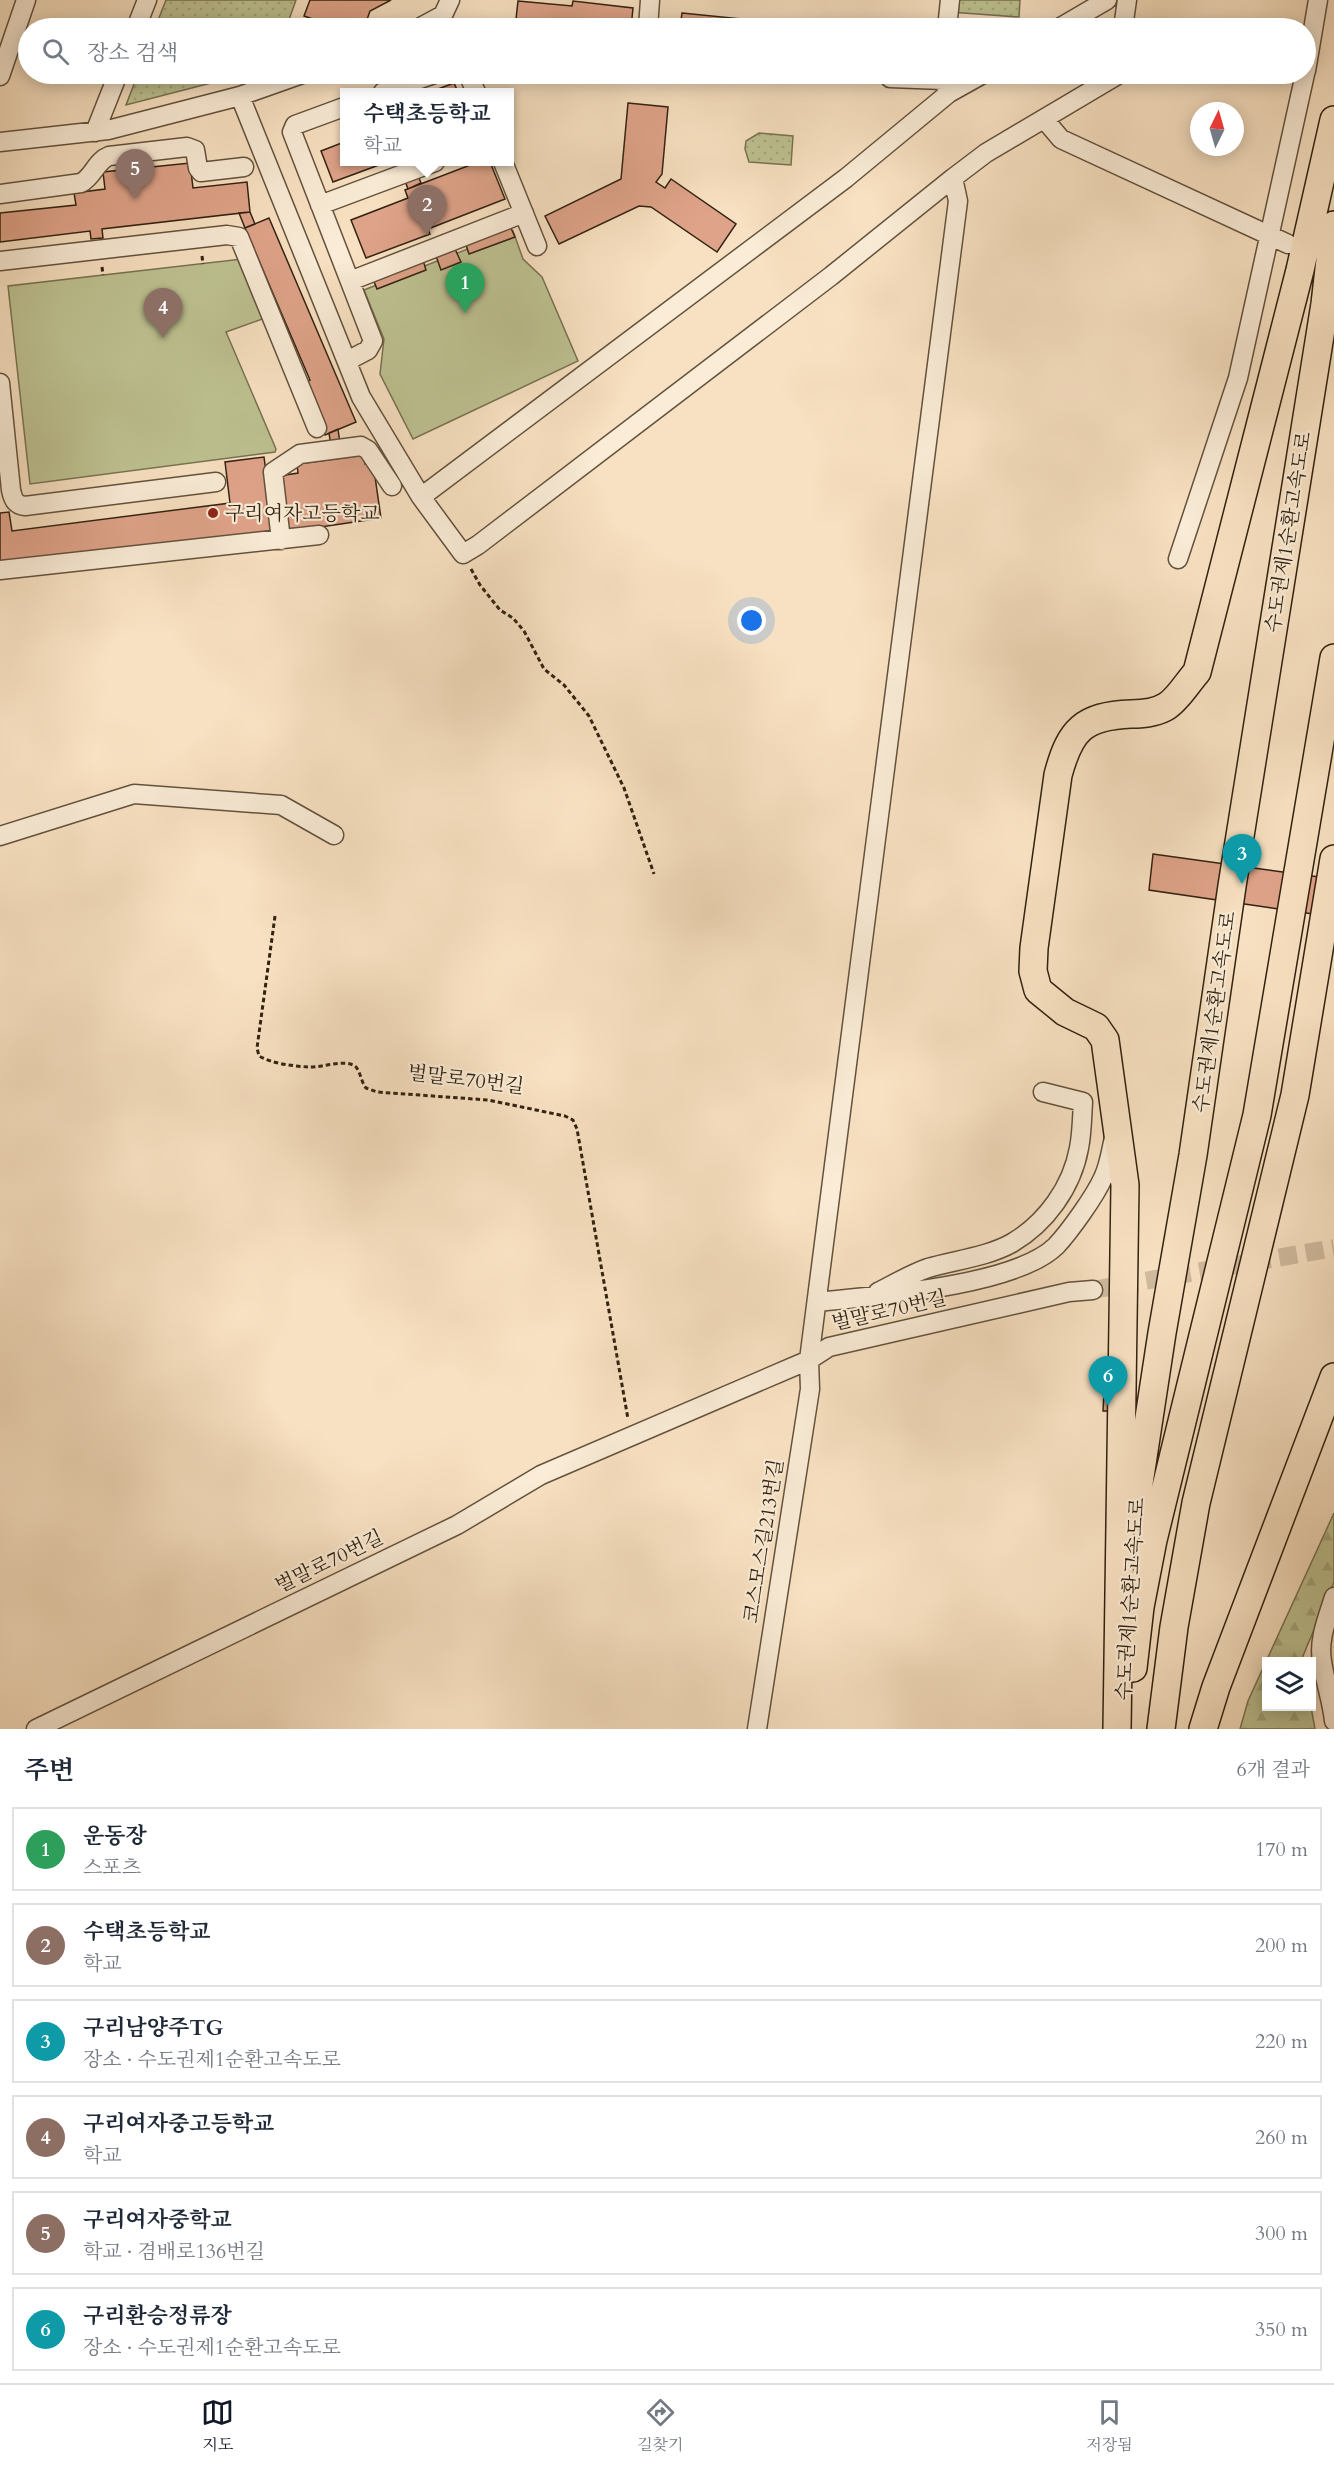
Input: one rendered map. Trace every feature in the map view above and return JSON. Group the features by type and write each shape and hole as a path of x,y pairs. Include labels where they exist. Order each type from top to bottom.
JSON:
{"highway":[{"path":"1117,1729 1125,1185 1106,1040 1096,1027 1065,1012 1038,990 1033,971 1034,948 1058,775 1065,750 1077,730 1106,715 1148,714 1167,706 1197,672 1300,270 1334,120"},
{"name":"수도권제1순환고속도로","path":"1122,1729 1131,1534 1162,1333 1193,1155 1232,886 1324,304 1334,225"},
{"name":"수도권제1순환고속도로","path":"1127,1729 1140,1607 1153,1540 1259,1104 1334,658"},
{"name":"수도권제1순환고속도로","path":"1161,1729 1174,1627 1196,1503 1295,1095 1334,859"},
{"path":"1203,1729 1216,1687 1334,1377"}],"street":[{"path":"20,18 26,0"},
{"path":"140,18 147,0"},
{"path":"439,18 443,15 450,0"},
{"path":"649,18 650,0"},
{"path":"948,18 950,0"},
{"path":"1076,18 1107,0"},
{"path":"1124,18 1127,0"},
{"path":"1315,18 1318,0"},
{"path":"0,76 18,23"},
{"path":"94,132 114,84"},
{"path":"0,142 94,132 240,96 274,84"},
{"path":"422,497 846,178 943,84"},
{"path":"240,96 361,397 422,497 463,554 478,545 831,276 986,153 1102,84"},
{"path":"1178,559 1238,378 1302,84"},
{"path":"340,109 295,125 293,136 373,341 368,350 347,361"},
{"path":"1044,118 1061,139 1288,244"},
{"path":"0,194 81,183 88,179 102,159 109,156 176,148 194,148 201,172 244,167"},
{"path":"320,205 424,166"},
{"path":"505,166 537,246"},
{"name":"코스모스길213번길","path":"757,1729 810,1389 809,1360 848,1071 917,503 958,201 953,178"},
{"path":"350,281 524,213"},
{"path":"0,261 227,235 239,237 317,428"},
{"path":"0,383 12,496 14,501 22,506 216,482"},
{"path":"281,540 273,472 295,456 362,446 368,450 392,486"},
{"path":"0,570 319,535"},
{"path":"0,836 134,794 281,805 334,835"},
{"path":"869,1297 926,1269 1011,1243 1035,1225 1055,1204 1069,1180 1079,1149 1083,1102 1043,1092"},
{"path":"817,1302 899,1294 999,1274 1028,1265 1055,1247 1104,1177 1117,1126"},
{"name":"벌말로70번길","path":"36,1729 457,1525 541,1476 809,1360 830,1347 1069,1292 1093,1290"},
{"path":"1334,1597 1323,1633 1321,1659 1334,1721"}],"path":[{"path":"463,554 480,585 500,610 513,618 524,631 544,669 564,685 589,716 624,788 654,874"},
{"name":"벌말로70번길","path":"275,916 256,1048 259,1056 267,1061 310,1067 349,1064 357,1068 366,1088 377,1092 488,1100 564,1116 573,1120 577,1129 626,1415 640,1434"}],"green space":[{"path":"166,0 296,0 290,18 159,18"},
{"path":"951,0 1020,0 1019,17 950,12"},
{"path":"134,84 207,84 126,105"},
{"path":"759,133 793,136 791,165 749,162 745,149 746,141"},
{"path":"513,231 523,259 542,277 578,361 413,439 380,374 384,339 364,290"},
{"path":"242,259 265,318 226,332 276,449 275,452 30,484 8,286"},
{"path":"1334,1513 1334,1582 1303,1657 1268,1657"},
{"path":"1262,1670 1262,1711 1312,1711 1315,1729 1240,1729 1248,1701"}],"building":[{"path":"310,0 391,0 370,11 368,18 310,18 304,16"},
{"path":"518,1 572,6 573,1 633,8 632,18 516,18"},
{"path":"682,13 731,18 681,18"},
{"path":"454,84 456,88 441,88"},
{"path":"628,103 668,107 662,174 656,182 665,188 671,179 736,224 717,252 651,207 639,206 559,244 545,216 621,179"},
{"path":"340,144 340,166 376,166 333,182 321,151"},
{"path":"190,163 193,188 247,182 250,212 102,229 103,238 91,239 90,231 0,242 0,213 76,205 74,193 105,189 103,172"},
{"path":"399,166 415,166 421,183 408,189"},
{"path":"468,166 492,166 505,199 428,229 430,234 366,258 351,220 408,198 405,190"},
{"path":"250,212 255,224 245,228 239,213"},
{"path":"269,218 356,422 325,435 303,383 310,380 245,228"},
{"path":"511,228 515,237 469,254 466,245"},
{"path":"455,249 461,262 441,270 436,256"},
{"path":"423,260 426,270 377,289 373,279"},
{"path":"338,429 342,458 333,459 329,433"},
{"path":"364,455 365,464 373,463 381,518 287,532 279,476 298,473 297,464"},
{"name":"구리여자고등학교","path":"264,457 274,532 0,567 0,513 9,512 12,531 230,503 225,462"},
{"path":"1153,854 1334,879 1334,917 1149,890"},
{"path":"1104,1393 1113,1393 1112,1411 1103,1411"}],"tunnel":[{"path":"1093,1290 1334,1248"}],"place":[{"name":"구리여자중학교","path":"135,199"},
{"name":"수택초등학교","path":"427,235"},
{"name":"운동장","path":"465,313"},
{"name":"구리여자중고등학교","path":"163,338"},
{"name":"구리여자고등학교","path":"213,513"},
{"name":"구리남양주TG","path":"1242,884"},
{"name":"구리환승정류장","path":"1108,1406"}]}
